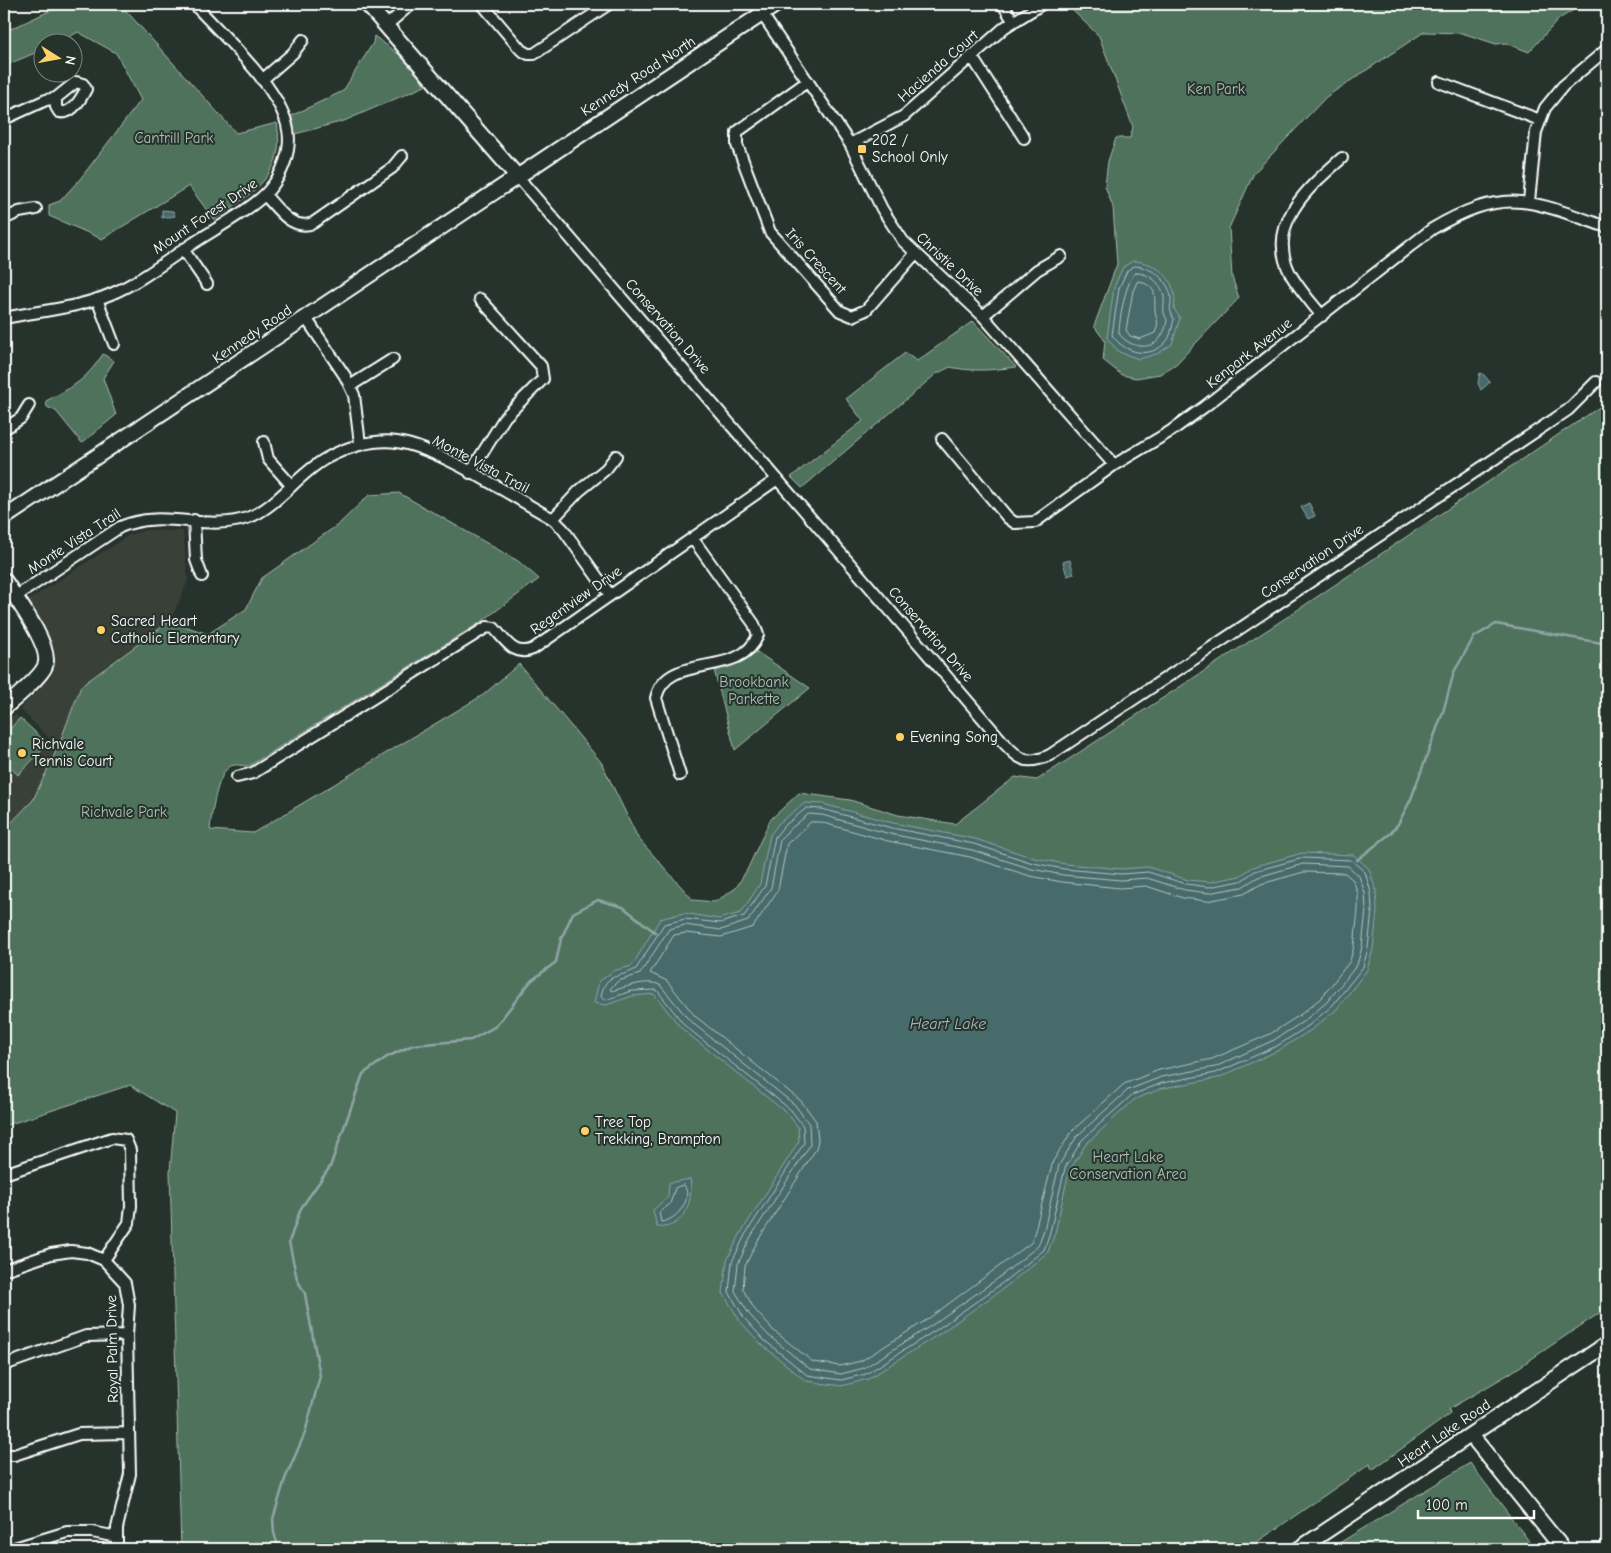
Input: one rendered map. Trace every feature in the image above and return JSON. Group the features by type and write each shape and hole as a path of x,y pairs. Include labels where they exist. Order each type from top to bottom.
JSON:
{"main road":[{"name":"Conservation Drive","path":"367,4 516,176"},
{"name":"Kennedy Road North","path":"516,176 777,4"},
{"name":"Kennedy Road","path":"4,518 516,176"},
{"path":"4,580 44,645 46,660 40,673 4,708"},
{"name":"Heart Lake Road","path":"1299,1549 1607,1344"},
{"path":"1471,1435 1564,1549"}],"street":[{"name":"Mount Forest Drive","path":"4,318 97,299 129,286 265,195 284,164 289,141 282,106 262,80 194,4"},
{"path":"387,25 411,4"},
{"path":"482,4 521,50 528,54 534,54 610,4"},
{"path":"1003,4 1013,21"},
{"name":"Hacienda Court","path":"850,144 904,116 1013,21 1042,4"},
{"name":"Christie Drive","path":"762,14 850,144 882,209 914,254 984,316 1114,465"},
{"path":"262,80 293,53 302,40"},
{"path":"1529,201 1532,160 1540,120 1553,96 1607,49"},
{"path":"972,57 1024,138"},
{"name":"Iris Crescent","path":"808,81 737,132 737,146 770,232 840,311 852,316 866,310 914,254"},
{"path":"1439,82 1540,120"},
{"path":"4,119 46,100 56,98"},
{"path":"265,195 291,222 305,226 313,223 392,168 402,156"},
{"path":"1322,316 1289,272 1283,252 1283,234 1288,216 1302,195 1342,158"},
{"name":"Conservation Drive","path":"516,176 685,370 776,480 1003,742 1017,757 1029,762 1050,755 1561,414 1596,382"},
{"name":"Kenpark Avenue","path":"942,439 1008,518 1015,523 1035,522 1114,465 1171,431 1204,407 1432,229 1457,214 1495,202 1529,201 1607,227"},
{"path":"4,219 19,212 36,209"},
{"path":"183,249 207,284"},
{"path":"984,316 1037,270 1061,256"},
{"path":"97,299 114,344"},
{"path":"470,473 505,418 543,379 541,366 480,300"},
{"path":"306,318 350,386 356,408 360,444"},
{"path":"350,386 393,360"},
{"path":"4,429 22,418 30,405"},
{"path":"264,442 268,459 292,486"},
{"name":"Monte Vista Trail","path":"15,597 120,527 147,518 216,522 246,518 266,509 324,459 360,444 389,442 410,445 438,456 553,519 563,529 610,595"},
{"path":"553,519 579,491 606,470 616,456"},
{"name":"Regentview Drive","path":"237,777 253,773 487,627 494,628 511,646 524,653 693,539 776,480"},
{"path":"194,520 196,560 202,576"},
{"path":"680,775 656,698 660,687 673,675 684,670 714,666 734,657 750,648 758,635 754,624 693,539"},
{"path":"4,1174 112,1138 126,1140 130,1150 130,1215 126,1230 104,1260"},
{"name":"Royal Palm Drive","path":"4,1270 59,1252 80,1252 104,1260 121,1277 127,1289 129,1305 126,1335 129,1483 118,1521 117,1549"},
{"path":"4,1365 86,1336 126,1335"},
{"path":"4,1455 14,1455 79,1434 128,1432"},
{"path":"11,1549 67,1532 92,1532 117,1538"}],"shaded area":[{"name":"Sacred Heart Catholic Elementary","path":"145,530 183,531 188,581 170,621 81,686 58,747 20,709 53,672 56,652 27,601 129,535"},
{"path":"15,714 55,752 33,800 7,827 4,843 4,725"}],"green space":[{"name":"Cantrill Park","path":"64,4 120,4 236,133 277,123 279,141 277,157 271,170 253,191 214,220 189,186 102,239 49,216 49,205 60,201 80,179 141,100 116,53 82,34 82,32 32,32 32,54 4,66 4,29 13,28"},
{"name":"Ken Park","path":"1066,4 1583,4 1559,19 1529,52 1506,43 1496,44 1462,33 1424,32 1326,97 1254,173 1229,228 1232,277 1239,298 1176,364 1160,374 1136,378 1122,375 1103,360 1105,341 1094,326 1117,264 1113,207 1105,186 1108,161 1116,138 1130,138 1133,127 1099,36"},
{"path":"374,36 409,64 425,86 344,121 295,134 291,116 343,91 373,43"},
{"path":"973,321 1016,367 966,370 950,367 936,374 802,488 791,477 863,421 846,399 905,353 917,361"},
{"path":"103,354 114,361 103,378 116,415 82,443 56,411 47,407 46,401 78,382 90,371"},
{"name":"Heart Lake Conservation Area","path":"1607,402 1607,1308 1509,1374 1449,1409 1450,1414 1372,1470 1370,1464 1247,1549 181,1549 170,1172 175,1113 130,1085 4,1126 4,843 7,827 33,800 58,747 81,686 170,621 208,634 246,609 262,578 339,524 369,495 399,493 518,561 539,579 481,622 249,766 236,765 229,767 221,778 218,787 210,830 253,833 483,695 519,664 601,762 638,838 693,900 715,902 736,888 748,868 770,820 799,793 850,800 898,815 955,824 1015,777 1037,780 1284,619"},
{"name":"Brookbank Parkette","path":"757,652 810,688 735,750 714,670 726,668"},
{"name":"Richvale Tennis Court","path":"20,718 48,744 18,775 4,761 4,735"},
{"path":"1470,1463 1535,1549 1339,1549 1336,1545"}],"water":[{"path":"162,210 173,211 175,216 162,218"},
{"path":"1133,261 1151,265 1165,275 1173,290 1175,299 1174,309 1180,318 1172,344 1159,353 1139,359 1119,352 1107,338 1114,287 1123,267"},
{"path":"1480,373 1490,382 1481,390 1478,383"},
{"path":"1309,503 1315,516 1308,519 1301,507"},
{"path":"1070,560 1074,574 1067,576 1063,562"},
{"name":"Heart Lake","path":"805,803 823,804 893,823 975,839 1034,858 1065,864 1122,869 1148,867 1188,880 1210,882 1240,876 1253,867 1302,853 1354,855 1369,869 1376,891 1377,911 1373,949 1367,970 1336,1010 1311,1030 1279,1050 1218,1078 1163,1088 1135,1099 1086,1144 1069,1171 1055,1233 1048,1252 1004,1288 939,1334 868,1379 841,1386 806,1381 760,1343 740,1321 723,1293 727,1260 741,1233 799,1141 798,1127 788,1114 682,1029 654,994 632,996 606,1005 594,1003 599,982 613,971 632,966 660,919 684,913 719,919 741,913 760,884 770,835 779,823"},
{"path":"690,1179 690,1196 685,1212 674,1224 666,1227 657,1227 653,1210 668,1197 669,1183"}],"waterway":[{"path":"1357,860 1391,833 1398,824 1411,799 1443,712 1454,672 1474,637 1496,624 1607,644"},
{"path":"279,1549 274,1533 273,1519 285,1479 305,1433 320,1376 305,1294 297,1279 289,1242 301,1208 330,1167 363,1074 387,1057 413,1045 471,1040 496,1026 531,981 556,962 561,939 573,913 598,900 623,907 656,933"}],"place":[{"name":"202 / School Only","path":"862,149"},
{"name":"Sacred Heart Catholic Elementary","path":"101,630"},
{"name":"Evening Song","path":"900,737"},
{"name":"Richvale Tennis Court","path":"22,753"},
{"name":"Tree Top Trekking, Brampton","path":"585,1131"}],"park label":[{"name":"Richvale Park","path":"124,812"}]}
